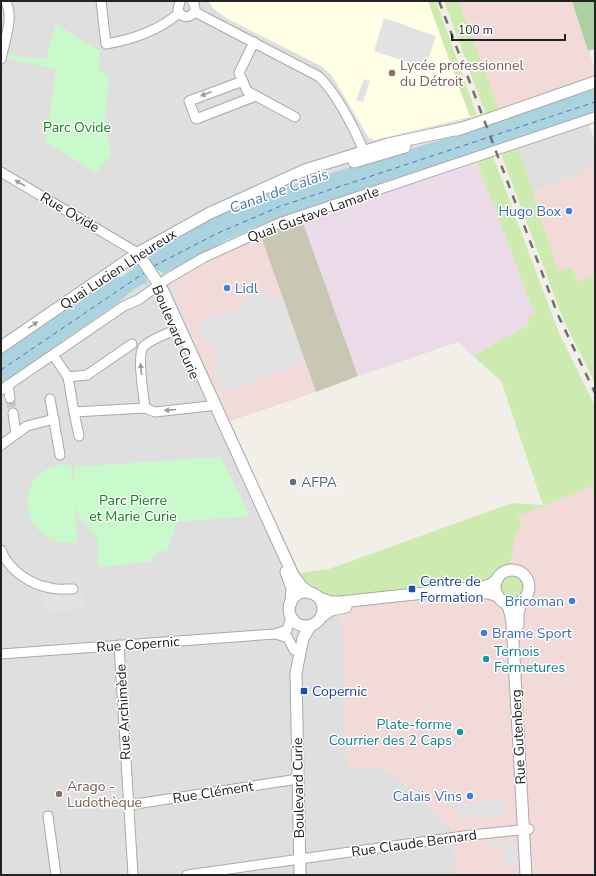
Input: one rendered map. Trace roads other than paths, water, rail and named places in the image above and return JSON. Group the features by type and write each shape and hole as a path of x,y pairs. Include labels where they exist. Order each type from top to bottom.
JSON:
{"street":[{"path":"101,1 106,44 121,42 141,34 167,22 179,13"},
{"path":"180,1 177,7 182,16 188,17 195,12"},
{"path":"192,1 195,5 195,12"},
{"path":"1,59 10,15 6,2"},
{"path":"195,12 313,71 323,80 348,121 365,155"},
{"path":"254,42 239,73 247,91 295,116"},
{"path":"242,81 189,101 196,119 256,96"},
{"name":"Quai Lucien Lheureux","path":"1,347 138,253 193,221 240,199 365,155 463,128 595,82"},
{"name":"Quai Gustave Lamarle","path":"5,388 124,306 138,300 155,283 203,258 267,228 595,117"},
{"name":"Rue Ovide","path":"1,172 138,253"},
{"name":"Boulevard Curie","path":"138,253 155,283 177,330 288,578 292,588 291,603"},
{"path":"145,408 141,352 145,345 177,330"},
{"path":"68,377 87,375 132,344"},
{"path":"53,355 68,377 79,436"},
{"path":"5,388 10,398"},
{"path":"50,399 60,455"},
{"path":"74,412 145,408 155,412 211,405"},
{"name":"Boulevard Curie","path":"211,405 226,431 293,575 302,587 314,595"},
{"path":"13,413 16,432"},
{"path":"1,445 16,432 32,424 54,419"},
{"path":"1,550 11,568 41,586 52,589 73,589"},
{"path":"508,570 517,570 523,573 528,580 529,586 527,594 522,600 512,603 488,593 477,593 340,608 329,612 312,625 302,625 293,619 290,609 291,603 299,594 314,595 331,602 340,602 481,587 490,585 497,580 501,574 508,570"},
{"path":"497,580 496,588 501,598"},
{"path":"314,595 323,606 321,617"},
{"name":"Rue Gutenberg","path":"501,598 509,608 512,622 526,829 532,875"},
{"name":"Rue Gutenberg","path":"522,600 518,618 526,829 526,875"},
{"path":"275,634 287,630 293,619"},
{"name":"Boulevard Curie","path":"293,619 296,636 293,667 296,700 300,875"},
{"name":"Boulevard Curie","path":"296,700 298,659 303,638 312,625"},
{"path":"275,634 288,638 294,650"},
{"name":"Rue Copernic","path":"1,654 275,634"},
{"name":"Rue Archimède","path":"119,645 133,875"},
{"name":"Rue Clément","path":"129,805 298,779"},
{"path":"48,816 56,875"},
{"name":"Rue Claude Bernard","path":"187,875 464,836 526,829"}],"water":[{"name":"Canal de Calais","path":"595,87 595,112 275,219 227,240 164,274 157,270 146,276 147,284 139,286 116,304 1,384 1,354 114,276 122,277 133,269 136,261 139,266 150,258 149,253 151,251 196,226 258,197 311,179 453,136"}],"tunnel":[{"path":"10,398 13,413"}],"railway":[{"path":"439,1 558,315 595,393"}],"place":[{"name":"Lycée professionnel du Détroit","path":"392,73"},
{"name":"Hugo Box","path":"569,211"},
{"name":"Lidl","path":"227,288"},
{"name":"AFPA","path":"293,482"},
{"name":"Centre de Formation","path":"412,589"},
{"name":"Bricoman","path":"572,601"},
{"name":"Brame Sport","path":"484,633"},
{"name":"Ternois Fermetures","path":"486,659"},
{"name":"Copernic","path":"304,691"},
{"name":"Plate-forme Courrier des 2 Caps","path":"460,732"},
{"name":"Arago - Ludothèque","path":"59,794"},
{"name":"Calais Vins","path":"470,796"}],"park label":[{"name":"Parc Ovide","path":"77,127"},
{"name":"Parc Pierre et Marie Curie","path":"133,508"}]}
